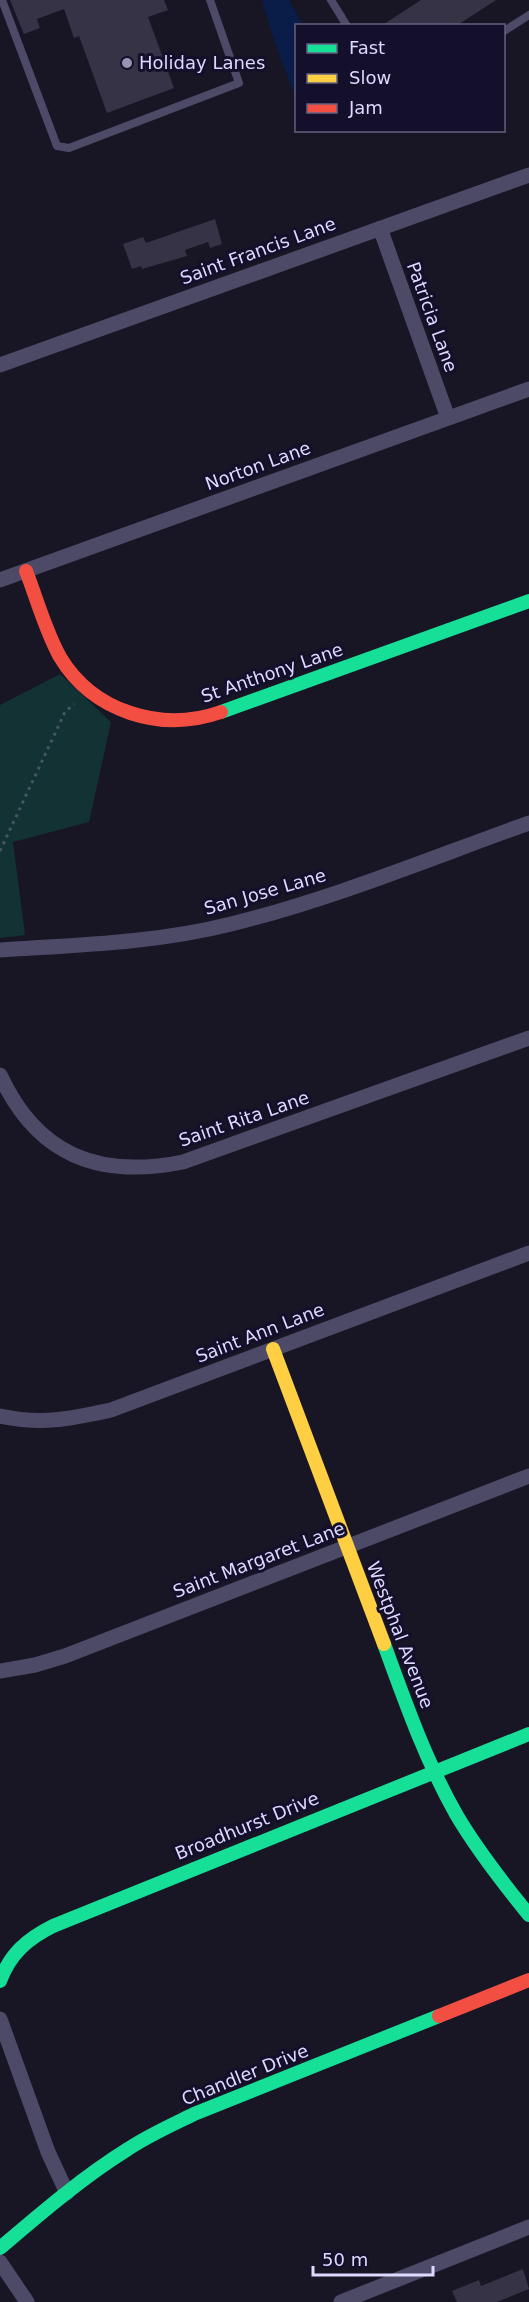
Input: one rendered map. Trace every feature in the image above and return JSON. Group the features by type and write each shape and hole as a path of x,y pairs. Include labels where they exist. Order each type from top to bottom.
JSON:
{"street":[{"name":"Saint Francis Lane","path":"0,365 529,175"},
{"name":"Patricia Lane","path":"380,228 448,418"},
{"name":"Norton Lane","path":"0,580 529,389"},
{"name":"St Anthony Lane","path":"26,571 51,638 68,668 89,691 116,710 148,719 181,720 214,714 529,601"},
{"name":"San Jose Lane","path":"0,950 169,936 230,924 296,906 529,823"},
{"name":"Saint Rita Lane","path":"0,1075 17,1107 30,1124 61,1148 101,1165 154,1168 183,1162 529,1038"},
{"name":"Saint Ann Lane","path":"0,1416 27,1422 68,1420 111,1410 529,1253"},
{"name":"Westphal Avenue","path":"273,1349 402,1693 435,1772 448,1799 476,1845 529,1915"},
{"name":"Saint Margaret Lane","path":"0,1671 35,1665 65,1656 529,1476"},
{"name":"Broadhurst Drive","path":"0,1981 12,1955 21,1944 34,1935 529,1734"},
{"name":"Chandler Drive","path":"0,2248 67,2193 117,2156 151,2135 194,2114 529,1980"},
{"path":"0,2019 48,2152 67,2193"},
{"path":"340,2302 529,2227"},
{"path":"0,2262 27,2302"}],"lane":[{"path":"2,0 57,146 69,148 239,83 210,0"},
{"path":"331,0 346,24"},
{"path":"505,31 529,15"}],"path":[{"path":"0,851 65,712 89,691"}],"green space":[{"path":"60,674 111,722 89,822 13,842 25,935 0,938 0,705"}],"water":[{"path":"262,0 289,0 302,24 295,24 295,96"}],"building":[{"name":"Holiday Lanes","path":"10,0 164,0 168,10 148,17 174,88 107,113 79,36 74,38 64,9 37,19 40,28 24,34"},
{"path":"421,0 496,0 459,24 384,24"},
{"path":"215,219 222,244 210,248 208,242 185,250 187,256 142,269 141,266 132,269 123,244 143,237 146,243"},
{"path":"523,2269 529,2289 497,2302 457,2302 452,2291 479,2280 481,2286"}],"traffic: fast":[{"path":"221,712 529,601"},
{"path":"384,1644 417,1731 445,1794 481,1853 529,1915"},
{"path":"0,1981 20,1948 53,1926 529,1734"},
{"path":"0,2248 79,2183 152,2135 194,2114 439,2016"}],"traffic: slow":[{"path":"273,1349 384,1644"}],"traffic: jam":[{"path":"26,571 60,657 74,676 91,692 130,713 152,718 175,720 198,718 221,712"},
{"path":"439,2016 529,1980"}],"place":[{"name":"Holiday Lanes","path":"127,63"}]}
